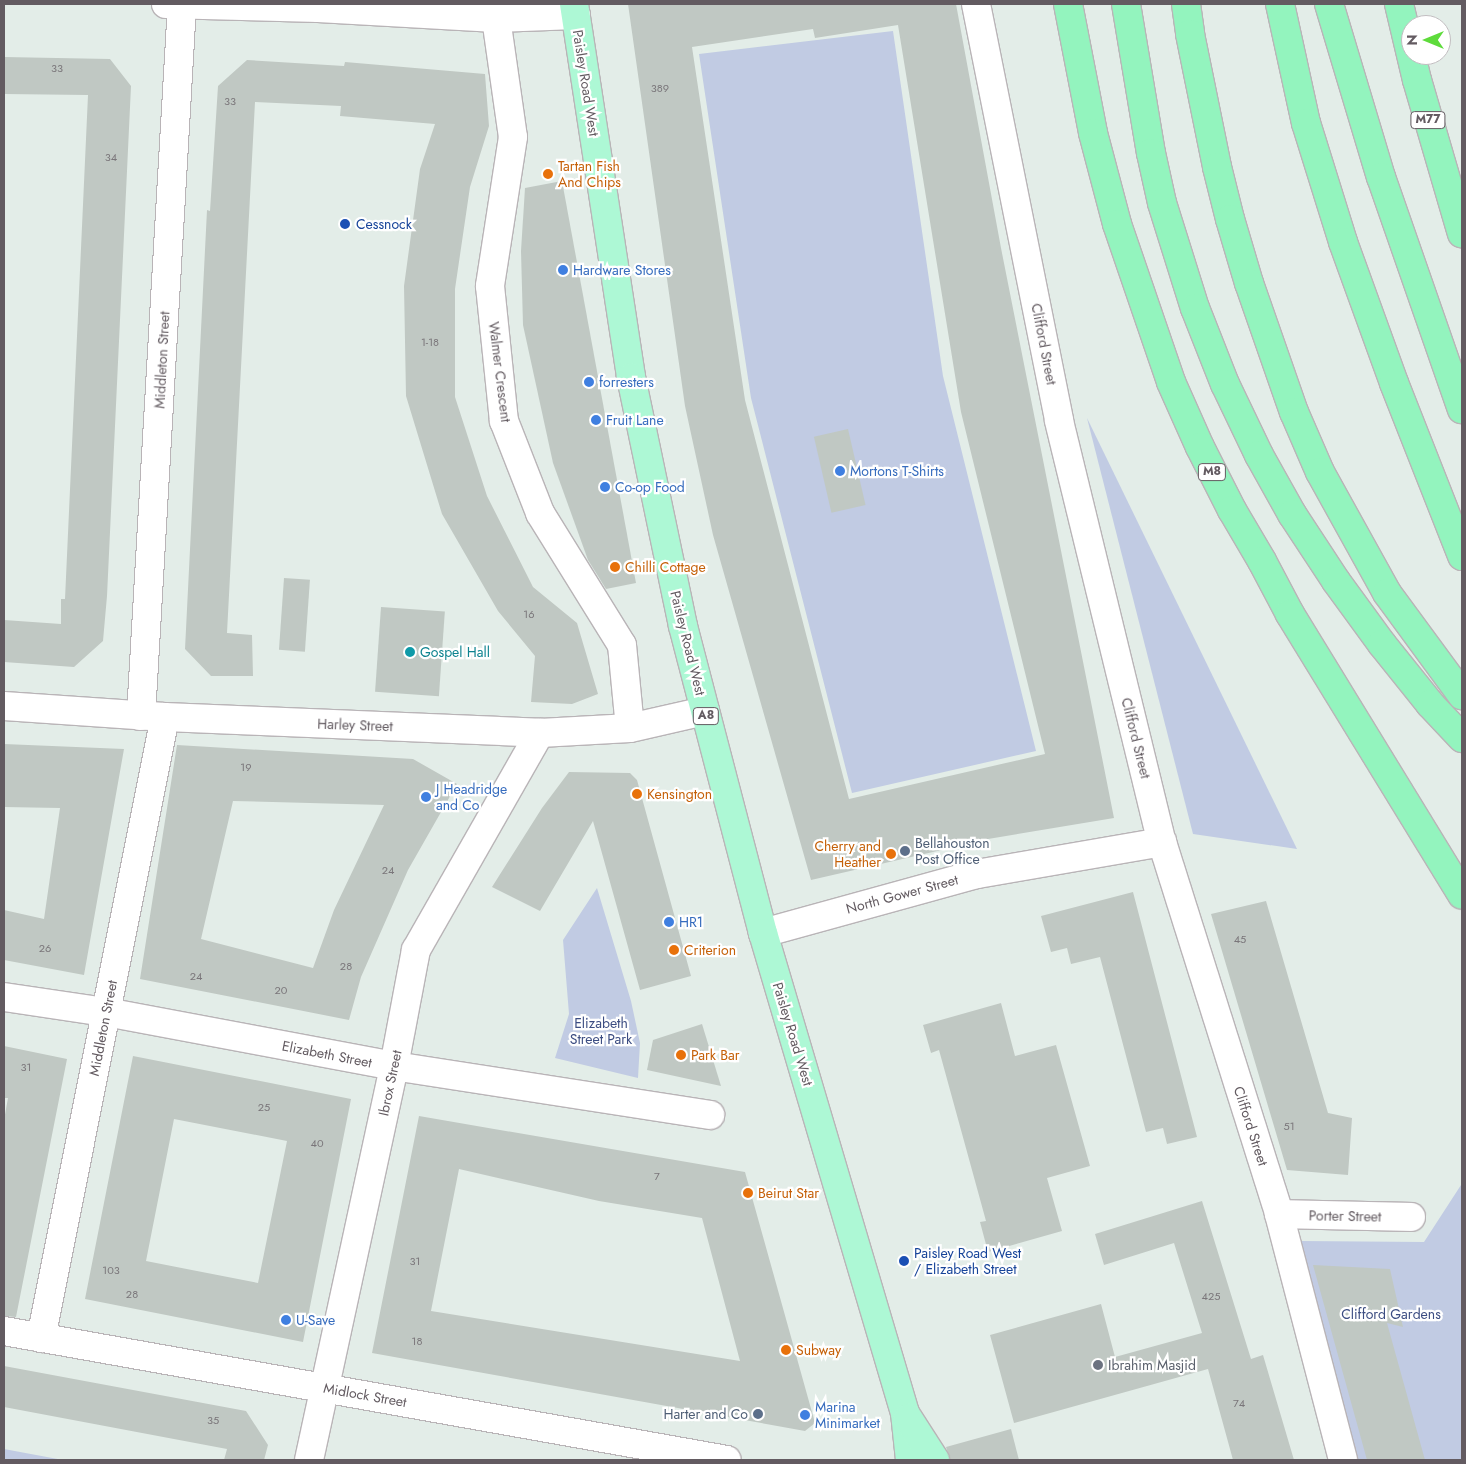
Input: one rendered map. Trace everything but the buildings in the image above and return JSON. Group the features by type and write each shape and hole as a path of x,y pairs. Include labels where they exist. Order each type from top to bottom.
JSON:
{"highway":[{"name":"M8","path":"1068,4 1093,133 1117,224 1171,382 1200,447 1232,510 1290,614 1462,895"},
{"path":"1126,4 1150,153 1162,203 1194,308 1225,384 1259,455 1292,514 1336,581 1394,659 1462,738"},
{"path":"1186,4 1190,34 1219,175 1249,283 1268,341 1298,421 1320,472 1387,593 1462,695"},
{"path":"1280,4 1306,123 1343,242 1394,383 1462,556"},
{"path":"1329,4 1381,177 1462,409"},
{"name":"M77","path":"1399,4 1417,80 1462,234"}],"main road":[{"name":"Paisley Road West","path":"575,9 631,378 681,618 763,933 905,1413 910,1460"},
{"name":"Paisley Road West","path":"905,1413 936,1460"}],"street":[{"path":"166,4 318,8 496,18 575,9"},
{"name":"Middleton Street","path":"41,1338 106,1012 153,717 182,4"},
{"name":"Clifford Street","path":"976,4 1059,421 1162,842 1279,1214 1343,1460"},
{"name":"Walmer Crescent","path":"496,18 513,137 490,286 504,421 540,512 622,645 630,728"},
{"name":"Harley Street","path":"4,706 153,717 540,733 630,728 705,711"},
{"name":"Ibrox Street","path":"309,1460 394,1066 416,950 540,733"},
{"name":"North Gower Street","path":"763,933 977,874 1162,842"},
{"name":"Elizabeth Street","path":"4,997 106,1012 394,1066 710,1115"},
{"name":"Porter Street","path":"1279,1214 1411,1217"},
{"name":"Midlock Street","path":"4,1331 727,1460"}],"green space":[{"path":"893,31 943,376 1036,751 852,793 751,398 699,54"},
{"path":"1087,418 1297,849 1193,834"},
{"name":"Elizabeth Street Park","path":"597,888 631,1001 640,1043 638,1078 555,1058 569,1014 563,940"},
{"name":"Clifford Gardens","path":"1461,1185 1462,1460 1355,1460 1300,1241 1424,1242"},
{"path":"4,1449 63,1460 4,1460"}],"place":[{"name":"Tartan Fish And Chips","path":"548,174"},
{"name":"Cessnock","path":"345,224"},
{"name":"Hardware Stores","path":"563,270"},
{"name":"forresters","path":"589,382"},
{"name":"Fruit Lane","path":"596,420"},
{"name":"Mortons T-Shirts","path":"840,471"},
{"name":"Co-op Food","path":"605,487"},
{"name":"Chilli Cottage","path":"615,567"},
{"name":"Gospel Hall","path":"410,652"},
{"name":"Kensington","path":"637,794"},
{"name":"J Headridge and Co","path":"426,797"},
{"name":"Bellahouston Post Office","path":"905,851"},
{"name":"Cherry and Heather","path":"891,854"},
{"name":"HR1","path":"669,922"},
{"name":"Criterion","path":"674,950"},
{"name":"Park Bar","path":"681,1055"},
{"name":"Beirut Star","path":"748,1193"},
{"name":"Paisley Road West / Elizabeth Street","path":"904,1261"},
{"name":"U-Save","path":"286,1320"},
{"name":"Subway","path":"786,1350"},
{"name":"Ibrahim Masjid","path":"1098,1365"},
{"name":"Harter and Co","path":"758,1414"},
{"name":"Marina Minimarket","path":"805,1415"}]}
